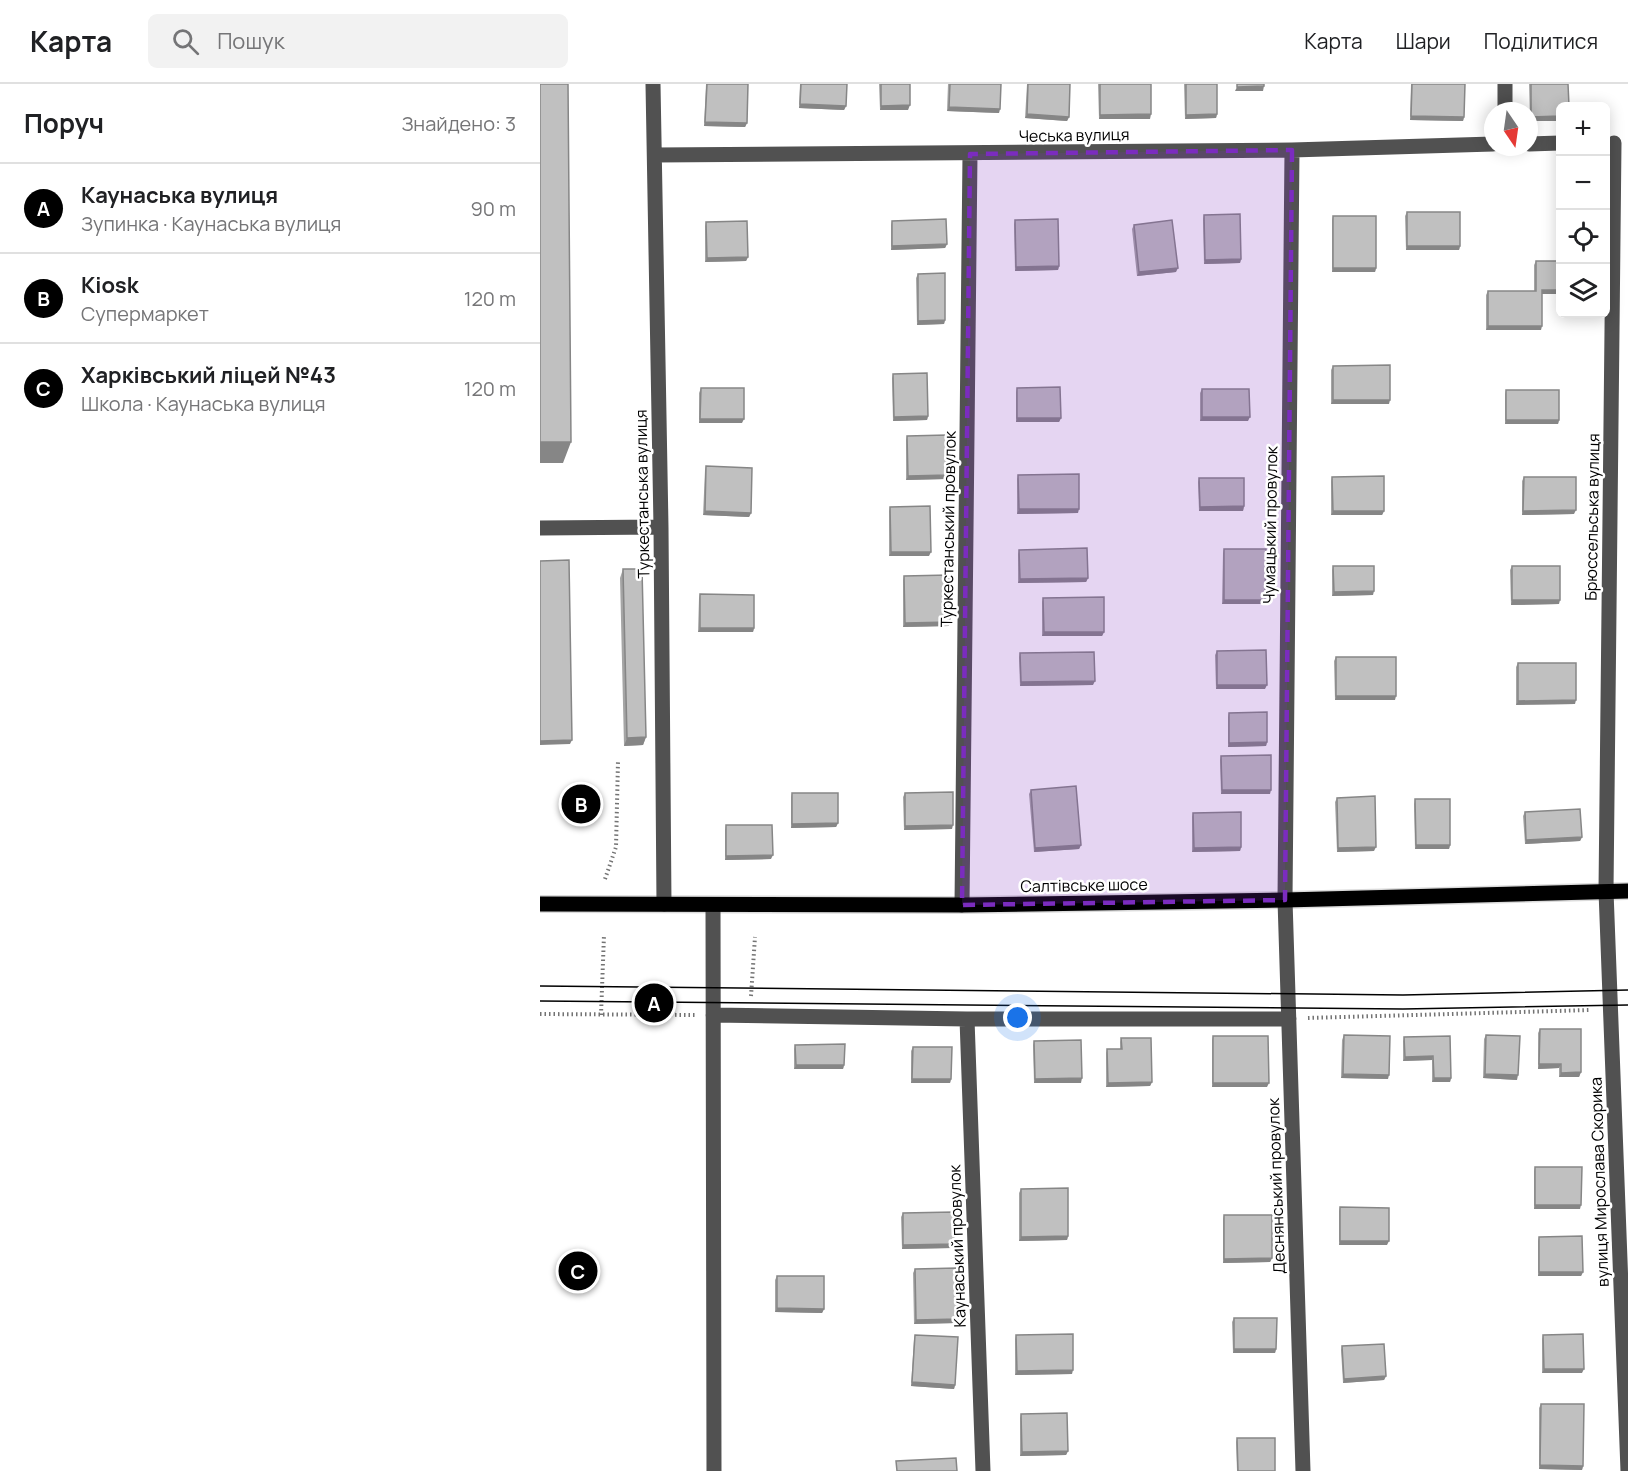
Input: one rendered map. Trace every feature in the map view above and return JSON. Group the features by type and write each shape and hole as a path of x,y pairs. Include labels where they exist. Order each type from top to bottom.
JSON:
{"main road":[{"name":"Салтівське шосе","path":"540,904 962,905 1628,891"}],"street":[{"name":"Туркестанська вулиця","path":"653,84 661,527 664,904"},
{"path":"1505,84 1505,102"},
{"path":"1538,144 1556,143"},
{"name":"Брюссельська вулиця","path":"1606,891 1616,143"},
{"name":"Чеська вулиця","path":"655,155 1292,150 1484,144"},
{"name":"Чумацький провулок","path":"1285,900 1292,150"},
{"name":"Туркестанський провулок","path":"962,905 970,154"},
{"path":"540,528 661,527"},
{"name":"вулиця Мирослава Скорика","path":"1606,891 1628,1471"},
{"name":"Деснянський провулок","path":"1285,900 1302,1471"},
{"path":"713,905 714,1471"},
{"path":"713,1015 966,1019 1288,1019"},
{"name":"Каунаський провулок","path":"966,1019 983,1471"}],"path":[{"path":"605,879 616,847 618,761"},
{"path":"601,1015 604,935"},
{"path":"750,1016 755,937"},
{"path":"1288,1019 1611,1010"},
{"path":"540,1014 713,1015"}],"highlighted area":[{"path":"1292,150 1285,900 962,905 970,154"}],"building":[{"path":"540,84 568,84 571,442 540,442"},
{"path":"707,84 748,84 747,123 705,122"},
{"path":"801,84 847,84 846,106 800,104"},
{"path":"881,84 910,84 910,105 881,106"},
{"path":"950,84 1001,84 1000,109 949,107"},
{"path":"1028,84 1070,84 1069,117 1027,114"},
{"path":"1100,84 1151,84 1151,114 1100,115"},
{"path":"1186,84 1217,84 1217,114 1186,115"},
{"path":"1237,84 1264,84 1264,86 1237,87"},
{"path":"1412,84 1465,84 1464,117 1411,116"},
{"path":"1531,84 1568,84 1569,102 1556,102 1556,116 1538,117 1538,102 1531,102"},
{"path":"1407,212 1460,212 1460,246 1407,246"},
{"path":"1240,214 1241,259 1205,260 1204,215"},
{"path":"1333,216 1376,216 1376,268 1333,268"},
{"path":"946,219 947,244 892,246 892,221"},
{"path":"1058,219 1059,266 1016,267 1015,220"},
{"path":"1172,220 1178,268 1139,272 1134,225"},
{"path":"747,221 748,257 707,258 706,222"},
{"path":"1536,261 1556,261 1556,290 1542,290 1542,326 1488,326 1488,291 1536,291"},
{"path":"945,273 945,320 918,321 918,274"},
{"path":"1390,365 1390,400 1333,400 1333,366"},
{"path":"927,373 928,416 894,417 893,374"},
{"path":"1060,387 1061,418 1017,418 1017,388"},
{"path":"701,388 744,388 744,419 700,419"},
{"path":"1202,389 1249,389 1250,417 1202,417"},
{"path":"1506,390 1559,390 1559,420 1506,420"},
{"path":"947,435 948,475 908,476 907,436"},
{"path":"706,466 752,468 751,513 705,511"},
{"path":"1079,474 1079,509 1019,509 1018,475"},
{"path":"1384,476 1384,511 1333,511 1332,477"},
{"path":"1524,477 1576,477 1576,510 1523,511"},
{"path":"1199,478 1244,478 1244,506 1200,507"},
{"path":"930,506 931,552 891,552 890,507"},
{"path":"1087,548 1088,578 1020,579 1019,550"},
{"path":"1224,549 1266,549 1265,600 1224,600"},
{"path":"569,560 572,740 540,741 540,561"},
{"path":"1333,566 1374,566 1374,591 1334,592"},
{"path":"1512,566 1560,566 1560,600 1512,600"},
{"path":"623,569 642,569 646,737 627,738"},
{"path":"949,575 950,622 905,623 904,576"},
{"path":"700,594 754,595 754,628 700,628"},
{"path":"1104,597 1104,632 1044,632 1043,598"},
{"path":"1266,650 1267,685 1217,685 1217,651"},
{"path":"1094,652 1095,681 1021,682 1020,653"},
{"path":"1336,657 1396,657 1396,696 1336,696"},
{"path":"1518,663 1576,663 1576,700 1518,701"},
{"path":"1267,712 1267,742 1229,743 1229,713"},
{"path":"1271,755 1271,790 1222,790 1221,756"},
{"path":"1076,786 1081,845 1035,848 1031,790"},
{"path":"953,792 953,825 905,826 905,793"},
{"path":"792,793 838,793 838,823 792,824"},
{"path":"1375,796 1376,847 1338,848 1337,798"},
{"path":"1415,799 1450,799 1450,845 1416,845"},
{"path":"1580,809 1582,837 1526,840 1525,812"},
{"path":"1241,812 1241,847 1194,848 1193,813"},
{"path":"726,825 772,825 773,855 726,856"},
{"path":"1540,1029 1581,1029 1581,1072 1561,1073 1561,1064 1539,1064"},
{"path":"1344,1035 1390,1036 1389,1075 1343,1074"},
{"path":"1486,1035 1520,1036 1518,1075 1485,1074"},
{"path":"1213,1036 1268,1036 1269,1083 1213,1083"},
{"path":"1450,1036 1451,1078 1434,1078 1433,1056 1405,1057 1404,1037"},
{"path":"1121,1038 1151,1038 1152,1082 1108,1083 1107,1049 1122,1049"},
{"path":"1081,1040 1082,1078 1035,1079 1034,1041"},
{"path":"845,1044 844,1065 796,1065 795,1045"},
{"path":"913,1047 952,1047 951,1079 912,1079"},
{"path":"1535,1167 1582,1167 1581,1205 1535,1205"},
{"path":"1068,1188 1068,1236 1021,1237 1021,1189"},
{"path":"1340,1207 1389,1208 1389,1241 1340,1241"},
{"path":"954,1212 954,1244 903,1245 903,1213"},
{"path":"1224,1215 1272,1215 1272,1258 1224,1259"},
{"path":"1582,1236 1583,1272 1539,1272 1539,1237"},
{"path":"957,1268 958,1319 916,1320 915,1269"},
{"path":"777,1276 824,1276 824,1309 777,1308"},
{"path":"1234,1318 1277,1318 1276,1349 1234,1349"},
{"path":"1073,1334 1073,1370 1017,1371 1016,1335"},
{"path":"1583,1334 1584,1369 1544,1369 1543,1335"},
{"path":"915,1335 958,1337 955,1385 912,1382"},
{"path":"1384,1344 1386,1376 1344,1379 1342,1346"},
{"path":"1541,1404 1584,1404 1583,1466 1540,1465"},
{"path":"1067,1413 1068,1451 1022,1452 1021,1414"},
{"path":"1237,1438 1275,1438 1275,1471 1238,1471"},
{"path":"956,1458 957,1471 897,1471 896,1461"}],"tram line":[{"path":"540,986 1403,995 1628,990"},
{"path":"540,1001 1403,1009 1628,1005"}],"place":[{"name":"Kiosk","path":"581,804"},
{"name":"Каунаська вулиця","path":"654,1003"},
{"name":"Харківський ліцей №43","path":"578,1271"}]}
